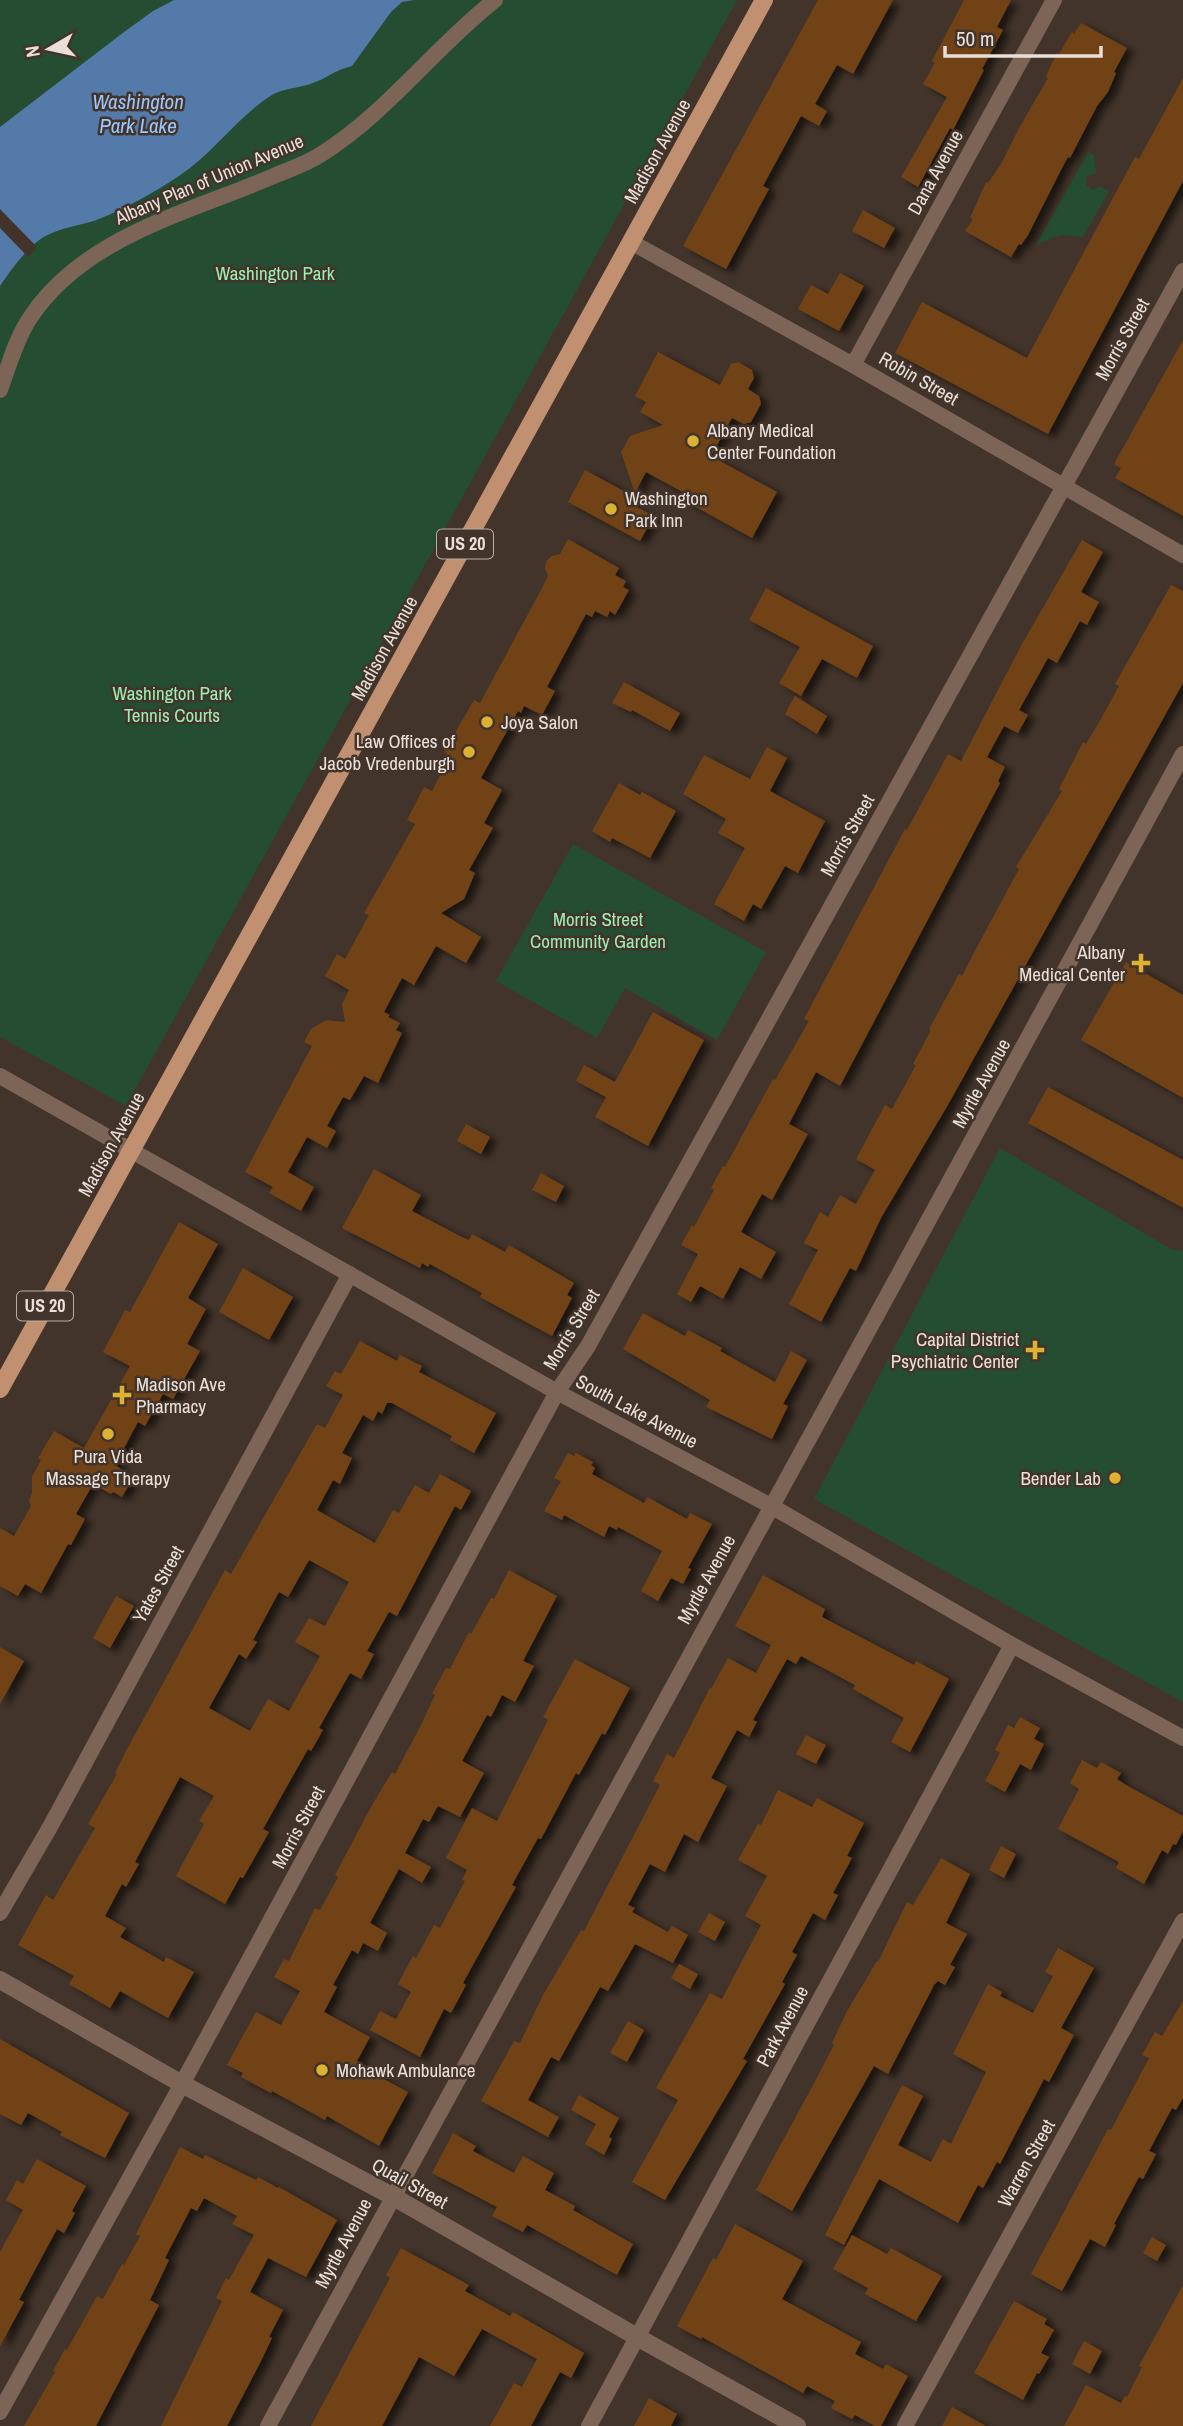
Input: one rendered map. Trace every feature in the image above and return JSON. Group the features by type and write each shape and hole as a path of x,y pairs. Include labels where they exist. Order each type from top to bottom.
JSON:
{"main road":[{"name":"Madison Avenue","path":"0,1389 764,0"}],"street":[{"name":"Albany Plan of Union Avenue","path":"0,390 27,322 52,289 77,267 117,240 318,157 358,129 467,22 495,0"},
{"name":"Dana Avenue","path":"853,365 1054,0"},
{"name":"Robin Street","path":"631,242 853,365 1183,555"},
{"name":"Morris Street","path":"0,2412 182,2084 557,1392 588,1346 1183,271"},
{"name":"Myrtle Avenue","path":"268,2426 1183,754"},
{"name":"South Lake Avenue","path":"0,1076 557,1392 771,1506 1012,1645 1183,1738"},
{"name":"Yates Street","path":"0,1913 50,1827 350,1274"},
{"name":"Park Avenue","path":"589,2426 1012,1645"},
{"name":"Warren Street","path":"905,2426 1183,1921"},
{"name":"Quail Street","path":"0,1980 182,2084 392,2196 797,2426"}],"green space":[{"name":"Washington Park","path":"0,0 737,0 126,1106 0,1037"},
{"path":"1088,152 1094,155 1096,173 1086,177 1086,185 1093,190 1100,186 1109,191 1083,237 1060,235 1036,245"},
{"name":"Morris Street Community Garden","path":"573,844 766,952 717,1040 625,988 597,1038 496,981"},
{"name":"Capital District Psychiatric Center","path":"1000,1148 1171,1249 1183,1251 1183,1702 814,1499"}],"water":[{"name":"Washington Park Lake","path":"174,0 414,0 402,2 391,12 352,66 313,83 272,95 192,167 140,199 99,219 45,236 22,256 0,286 0,127 124,32"}],"pier":[{"path":"0,209 37,247 28,257 0,228"}],"building":[{"path":"818,0 893,0 853,74 837,65 815,104 827,111 819,126 801,116 763,186 769,189 726,269 683,246"},
{"path":"964,0 1011,0 997,27 1003,30 982,69 984,70 953,130 950,128 918,187 901,177 947,97 923,84"},
{"path":"1081,23 1127,48 1114,72 1116,73 1108,92 1097,106 1070,158 1068,157 1028,235 1011,257 965,231 973,219 970,218 986,182 988,183 1001,164 1048,78 1046,77 1057,53 1059,54 1072,32 1074,34"},
{"path":"1183,78 1183,181 1048,434 895,353 922,302 1027,358 1135,157 1139,159"},
{"path":"863,210 895,228 884,248 852,231"},
{"path":"840,273 864,286 839,331 798,309 811,285 828,294"},
{"path":"1183,340 1183,516 1115,478 1121,468 1114,464"},
{"name":"Albany Medical Center Foundation","path":"658,352 720,385 731,364 738,362 752,370 754,378 748,389 759,396 761,404 751,422 744,424 732,418 711,456 777,492 752,538 685,501 688,495 646,472 635,493 621,452 630,436 663,425 640,412 646,402 635,396"},
{"name":"Washington Park Inn","path":"585,470 633,496 629,503 654,516 640,541 568,502"},
{"path":"568,539 619,568 615,575 626,581 623,587 629,590 615,615 610,611 607,617 595,611 592,617 586,614 547,687 555,691 542,715 524,706 521,713 518,711 481,778 502,790 484,823 493,828 469,870 475,873 464,899 441,913 481,937 466,963 436,946 414,985 402,978 384,1012 400,1023 396,1030 402,1033 378,1083 364,1076 350,1100 343,1097 327,1126 336,1131 327,1148 307,1137 288,1172 314,1187 301,1211 269,1193 273,1187 245,1172 312,1046 304,1042 311,1029 326,1020 345,1022 342,1004 349,990 325,976 337,954 345,959 369,915 364,913 415,824 407,820 424,787 432,791 450,756 444,752 474,700 480,703 548,576 546,561 560,554"},
{"path":"1082,540 1103,552 1081,592 1099,602 1087,625 1080,621 1057,663 1048,658 1019,710 1028,715 1018,733 1004,726 987,757 1005,767 998,781 1000,783 840,1086 816,1072 789,1124 808,1134 772,1200 762,1194 741,1232 776,1252 761,1279 740,1267 723,1299 700,1286 691,1302 677,1294 698,1254 681,1245 714,1190 711,1188 723,1166 725,1167 773,1079 775,1080 809,1021 804,1019 905,829 907,830 948,754 961,761 1022,644"},
{"path":"1171,585 1183,591 1183,683 949,1103 881,1218 856,1271 850,1268 821,1322 789,1304 818,1250 804,1243 820,1212 828,1217 840,1195 856,1204 875,1170 856,1159 885,1105 892,1109 916,1065 913,1064 931,1030 929,1029 959,974 962,976 1019,869 1016,867 1062,791 1059,789 1083,742 1086,744 1102,717 1119,686 1115,684"},
{"path":"766,588 873,646 857,678 822,659 801,696 779,683 800,647 749,620"},
{"path":"624,682 680,713 670,731 632,710 631,712 612,703"},
{"path":"795,696 827,716 817,734 785,714"},
{"path":"767,747 787,758 770,791 825,821 798,873 785,866 761,909 753,904 744,921 714,904 745,848 718,833 726,819 683,794 704,755 750,779"},
{"path":"619,783 676,811 650,858 612,838 610,842 592,831"},
{"path":"1126,962 1183,995 1183,1098 1081,1040"},
{"path":"653,1012 704,1040 648,1146 595,1117 606,1097 576,1081 584,1065 615,1082"},
{"path":"1048,1087 1183,1160 1183,1208 1028,1123"},
{"path":"466,1124 490,1137 481,1154 457,1141"},
{"path":"374,1169 421,1195 412,1211 469,1240 472,1234 505,1252 509,1245 574,1283 567,1295 572,1298 552,1336 480,1297 482,1293 430,1264 428,1267 422,1263 420,1268 342,1228"},
{"path":"541,1173 564,1186 556,1202 532,1190"},
{"path":"179,1222 218,1244 188,1298 206,1309 187,1344 200,1351 173,1399 163,1394 145,1426 138,1422 115,1465 132,1480 122,1497 93,1484 76,1514 85,1519 41,1593 25,1584 18,1596 0,1586 0,1528 14,1536 31,1506 29,1501 32,1477 41,1460 38,1458 54,1431 84,1448 130,1366 103,1352 125,1310 130,1312"},
{"path":"243,1268 293,1297 269,1340 219,1312"},
{"path":"643,1313 685,1336 688,1330 775,1382 791,1351 807,1360 783,1404 788,1406 772,1439 706,1407 710,1400 623,1349"},
{"path":"360,1341 397,1361 400,1355 422,1366 419,1372 496,1413 474,1453 450,1440 452,1436 392,1403 387,1403 382,1414 378,1411 373,1421 363,1415 342,1453 352,1458 340,1484 333,1480 317,1510 375,1543 393,1510 399,1513 415,1485 429,1493 440,1474 471,1491 461,1510 455,1506 397,1616 389,1612 367,1651 374,1654 361,1679 350,1673 319,1728 323,1730 311,1751 308,1749 263,1829 269,1832 225,1904 176,1876 204,1824 199,1821 214,1796 180,1777 135,1862 139,1864 126,1887 122,1884 105,1916 126,1928 120,1937 164,1962 166,1957 194,1972 168,2018 120,1991 110,2008 69,1984 74,1976 18,1945 46,1895 53,1900 95,1828 88,1824 225,1570 231,1574 317,1424 325,1428 343,1395 326,1386 335,1371 341,1374","holes":["309,1560 349,1582 325,1626 309,1618 295,1642 320,1656 289,1711 268,1699 250,1731 209,1708 239,1654 246,1659 257,1642 253,1640 279,1592 288,1597"]},
{"path":"568,1453 574,1456 576,1453 593,1462 591,1465 595,1468 592,1474 644,1503 647,1497 687,1519 690,1513 712,1524 688,1568 691,1569 683,1584 671,1578 658,1601 641,1591 662,1551 618,1527 617,1530 609,1526 604,1537 564,1515 562,1520 544,1511 561,1481 554,1478"},
{"path":"509,1570 557,1596 523,1661 534,1666 515,1702 502,1695 491,1717 487,1715 462,1761 484,1773 460,1817 438,1806 429,1822 423,1819 405,1853 431,1867 422,1883 399,1869 370,1923 387,1933 378,1951 363,1943 358,1954 352,1950 333,1985 337,1987 324,2012 370,2037 357,2061 408,2092 379,2146 327,2116 325,2120 272,2091 271,2093 241,2077 243,2073 227,2065 256,2012 281,2025 300,1991 274,1977 284,1959 289,1961 315,1908 320,1910 372,1805 392,1772 395,1774 421,1725 435,1695 432,1693 446,1668 450,1669 491,1598 494,1599"},
{"path":"763,1575 825,1609 822,1617 914,1665 916,1661 949,1679 910,1752 891,1742 904,1718 853,1689 855,1685 801,1656 796,1664 787,1659 753,1720 757,1722 749,1737 737,1730 711,1778 727,1786 698,1842 684,1834 665,1872 650,1864 628,1905 635,1908 632,1912 668,1932 672,1926 688,1935 673,1963 635,1944 608,1991 600,1987 559,2061 551,2057 528,2100 559,2117 548,2137 481,2101 514,2041 520,2043 542,1997 581,1930 584,1931 660,1785 653,1781 667,1754 674,1758 728,1658 756,1673 771,1645 735,1626"},
{"path":"116,1596 134,1606 110,1648 93,1638"},
{"path":"0,1647 24,1661 0,1704"},
{"path":"575,1659 630,1688 605,1735 602,1733 579,1775 576,1773 541,1839 538,1838 512,1885 516,1887 463,1983 466,1985 451,2013 444,2009 420,2057 370,2030 380,2011 396,2019 411,1992 398,1984 434,1925 440,1928 465,1881 462,1880 467,1870 446,1858 472,1808 497,1821 548,1720 543,1717"},
{"path":"1020,1717 1040,1728 1034,1739 1044,1744 1031,1770 1020,1764 1005,1792 985,1781 1000,1753 995,1750 1008,1725 1014,1728"},
{"path":"806,1735 826,1745 816,1764 796,1754"},
{"path":"1082,1760 1097,1768 1101,1762 1121,1773 1117,1779 1183,1816 1183,1831 1176,1845 1173,1844 1168,1854 1162,1850 1144,1884 1116,1868 1119,1862 1058,1829 1079,1789 1070,1783"},
{"path":"778,1790 812,1807 817,1798 864,1823 847,1856 852,1858 833,1893 838,1895 825,1920 813,1913 792,1952 797,1955 782,1982 785,1984 743,2059 747,2061 665,2200 632,2182 678,2100 656,2088 710,1993 722,1999 761,1925 745,1916 767,1876 738,1860 758,1824 761,1825"},
{"path":"1001,1846 1016,1854 1004,1878 989,1870"},
{"path":"941,1858 970,1874 946,1923 967,1934 950,1965 955,1967 945,1985 938,1981 934,1985 888,2074 874,2066 792,2211 756,2190 834,2045 832,2043 846,2013 878,1962 907,1902 913,1905"},
{"path":"709,1913 725,1922 715,1941 698,1932"},
{"path":"1058,1948 1094,1968 1061,2028 1074,2035 1049,2082 1044,2079 1000,2164 997,2162 983,2188 978,2185 958,2223 879,2179 844,2245 825,2235 902,2085 923,2096 898,2145 931,2162 943,2139 951,2144 986,2072 953,2054 988,1984 1002,1992 1000,1996 1033,2013 1053,1976 1045,1972"},
{"path":"679,1964 698,1974 690,1989 671,1978"},
{"path":"1183,2001 1183,2098 1176,2110 1172,2108 1149,2151 1156,2154 1143,2179 1139,2177 1105,2247 1090,2239 1062,2291 1031,2274 1149,2058 1142,2055 1155,2032 1162,2036"},
{"path":"628,2021 644,2030 627,2062 610,2053"},
{"path":"0,2039 129,2113 105,2158 60,2135 62,2132 28,2113 21,2125 0,2114"},
{"path":"579,2095 619,2118 609,2137 612,2139 604,2155 585,2144 596,2124 571,2110"},
{"path":"453,2133 476,2146 473,2151 514,2173 523,2156 554,2173 545,2190 575,2206 573,2210 633,2244 617,2275 527,2225 523,2232 492,2216 497,2207 432,2173"},
{"path":"180,2147 203,2159 205,2155 256,2180 258,2177 337,2220 306,2277 268,2258 250,2292 283,2310 260,2363 227,2426 161,2426 222,2301 216,2298 254,2235 232,2224 237,2216 204,2198 197,2211 191,2208 165,2258 169,2260 150,2300 159,2305 96,2426 24,2426 97,2296 103,2299 122,2264 124,2265 140,2236 136,2234"},
{"path":"37,2159 86,2186 64,2233 57,2229 29,2281 19,2300 24,2302 0,2346 0,2252 23,2210 6,2200 17,2180 23,2184"},
{"path":"735,2224 803,2261 782,2299 861,2342 855,2354 883,2369 886,2364 908,2376 881,2426 875,2426 855,2415 852,2419 831,2408 835,2401 807,2386 803,2393 677,2326 713,2258 716,2260"},
{"path":"852,2235 887,2254 891,2248 942,2276 916,2321 865,2294 868,2288 833,2269"},
{"path":"1152,2237 1166,2245 1157,2261 1143,2253"},
{"path":"401,2248 469,2285 465,2291 510,2316 513,2312 584,2353 571,2378 560,2372 531,2426 490,2426 514,2383 522,2387 537,2359 482,2329 454,2376 419,2357 382,2426 311,2426 390,2278 386,2275"},
{"path":"1183,2285 1183,2426 1064,2426 1086,2385 1121,2403 1125,2396 1127,2397 1142,2367 1139,2366"},
{"path":"1014,2301 1047,2319 1044,2324 1054,2330 1041,2353 1049,2357 1023,2400 974,2373"},
{"path":"1084,2341 1102,2351 1090,2374 1072,2364"},
{"path":"649,2398 677,2414 671,2426 634,2426"},
{"path":"952,2407 986,2426 942,2426"}],"place":[{"name":"Albany Medical Center Foundation","path":"693,441"},
{"name":"Washington Park Inn","path":"611,509"},
{"name":"Joya Salon","path":"487,722"},
{"name":"Law Offices of Jacob Vredenburgh","path":"469,752"},
{"name":"Albany Medical Center","path":"1141,963"},
{"name":"Capital District Psychiatric Center","path":"1035,1350"},
{"name":"Madison Ave Pharmacy","path":"122,1395"},
{"name":"Pura Vida Massage Therapy","path":"108,1434"},
{"name":"Bender Lab","path":"1115,1478"},
{"name":"Mohawk Ambulance","path":"322,2070"}],"park label":[{"name":"Washington Park Tennis Courts","path":"172,704"}]}
